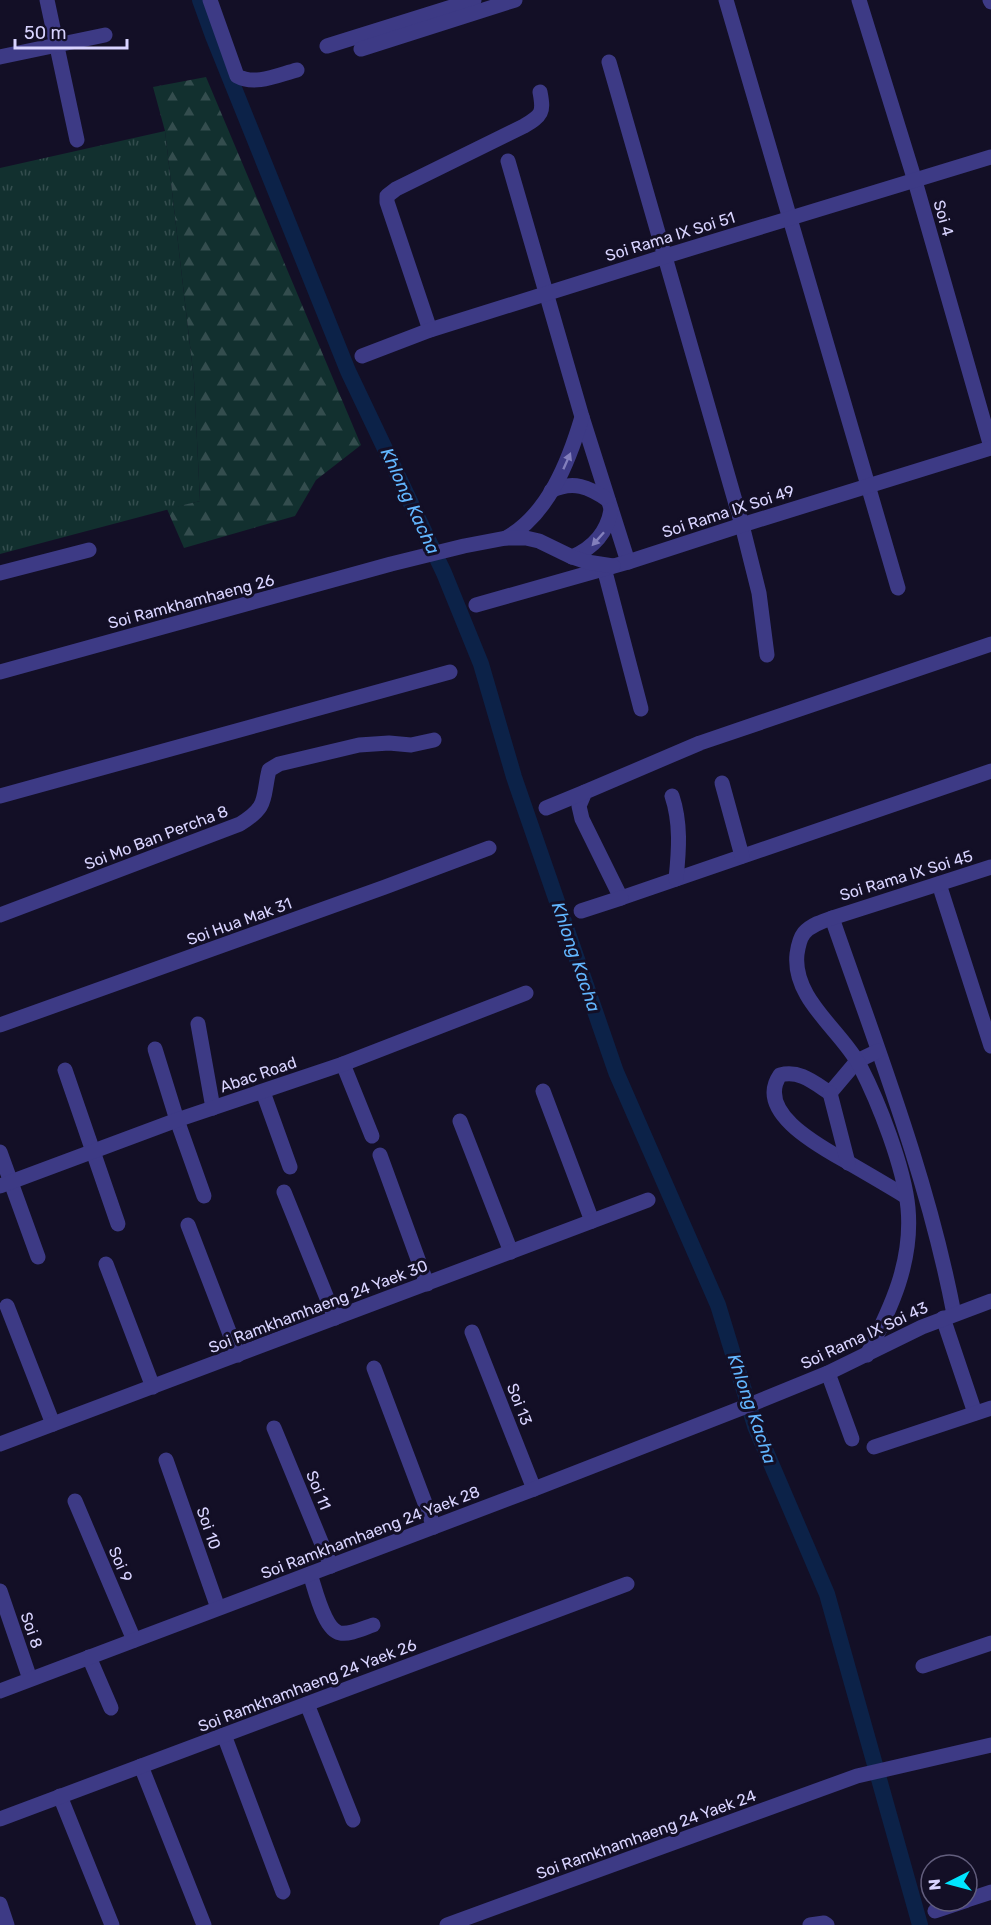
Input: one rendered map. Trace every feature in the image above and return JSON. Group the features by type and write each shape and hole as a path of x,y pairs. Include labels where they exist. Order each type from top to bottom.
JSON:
{"street":[{"path":"47,0 78,140"},
{"path":"210,0 237,76 245,81 255,81 297,70"},
{"path":"327,46 474,0"},
{"path":"361,49 514,0"},
{"path":"726,0 898,588"},
{"name":"Soi 4","path":"859,0 915,181 991,448"},
{"path":"0,57 105,35"},
{"path":"609,62 742,525 759,593 767,655"},
{"path":"430,330 387,202 387,196 396,189 524,126 539,116 543,107 540,92"},
{"name":"Soi Rama IX Soi 51","path":"362,356 430,330 991,157"},
{"path":"508,161 582,417 610,505 615,566 641,709"},
{"path":"506,538 525,525 551,491 575,443 582,417"},
{"name":"Soi Rama IX Soi 49","path":"476,605 615,566 991,448"},
{"path":"551,491 576,485 591,489 610,505"},
{"path":"572,557 597,541 609,522 610,505"},
{"path":"506,538 539,541 587,562 615,566"},
{"name":"Soi Ramkhamhaeng 26","path":"0,672 391,564 506,538"},
{"path":"0,573 89,550"},
{"path":"546,808 700,743 991,644"},
{"path":"0,796 450,672"},
{"name":"Soi Mo Ban Percha 8","path":"0,915 240,824 255,815 262,805 269,770 279,764 359,745 389,743 411,745 434,740"},
{"path":"581,911 991,771"},
{"path":"722,783 742,856"},
{"path":"585,792 579,806 582,819 621,898"},
{"path":"672,796 678,812 679,829 676,879"},
{"name":"Soi Hua Mak 31","path":"0,1025 489,848"},
{"name":"Soi Rama IX Soi 45","path":"867,1355 898,1289 908,1234 908,1207 900,1171 886,1128 857,1061 820,1014 799,976 798,945 804,933 815,924 991,867"},
{"path":"939,884 991,1046"},
{"path":"832,918 900,1112 944,1261 949,1316 975,1413"},
{"name":"Abac Road","path":"5,1184 92,1150 343,1064 526,993"},
{"path":"198,1024 213,1108"},
{"path":"155,1049 204,1196"},
{"path":"830,1093 857,1061 878,1051"},
{"path":"343,1064 372,1136"},
{"path":"65,1070 118,1224"},
{"path":"848,1162 830,1093 801,1075 790,1072 780,1075 774,1083 774,1095 779,1110 804,1137 905,1196"},
{"path":"543,1091 592,1221"},
{"path":"263,1092 290,1167"},
{"path":"460,1121 511,1252"},
{"path":"0,1152 5,1184 38,1257"},
{"path":"380,1155 427,1284"},
{"path":"284,1192 335,1318"},
{"name":"Soi Ramkhamhaeng 24 Yaek 30","path":"0,1444 648,1200"},
{"path":"188,1225 238,1355"},
{"path":"908,1234 934,1227"},
{"path":"106,1264 153,1387"},
{"name":"Soi Rama IX Soi 43","path":"752,1404 867,1355 922,1327 991,1301"},
{"path":"7,1306 52,1424"},
{"name":"Soi 13","path":"472,1332 534,1490"},
{"path":"374,1368 434,1527"},
{"path":"828,1372 852,1438"},
{"name":"Soi Ramkhamhaeng 24 Yaek 28","path":"0,1691 534,1490 752,1404"},
{"path":"874,1447 991,1408"},
{"name":"Soi 11","path":"274,1428 331,1566"},
{"name":"Soi 10","path":"166,1460 218,1608"},
{"name":"Soi 9","path":"75,1501 134,1640"},
{"path":"310,1574 332,1630 342,1634 373,1625"},
{"name":"Soi Ramkhamhaeng 24 Yaek 26","path":"0,1819 627,1584"},
{"name":"Soi 8","path":"0,1592 30,1679"},
{"path":"923,1666 991,1643"},
{"path":"89,1657 111,1708"},
{"path":"307,1704 353,1820"},
{"path":"224,1735 283,1892"},
{"name":"Soi Ramkhamhaeng 24 Yaek 24","path":"447,1925 857,1776 991,1744"},
{"path":"141,1767 204,1925"},
{"path":"60,1796 112,1925"},
{"path":"0,1904 7,1925"},
{"path":"810,1925 824,1923 827,1925"}],"green space":[{"path":"206,77 361,445 316,480 295,516 184,548 167,509 200,501 194,380 165,131 153,87"},
{"path":"165,131 194,380 200,501 0,554 0,168"}],"waterway":[{"name":"Khlong Kacha","path":"200,0 348,371 444,573 481,664 514,777 616,1072 718,1305 755,1426 827,1594 920,1925"}]}
